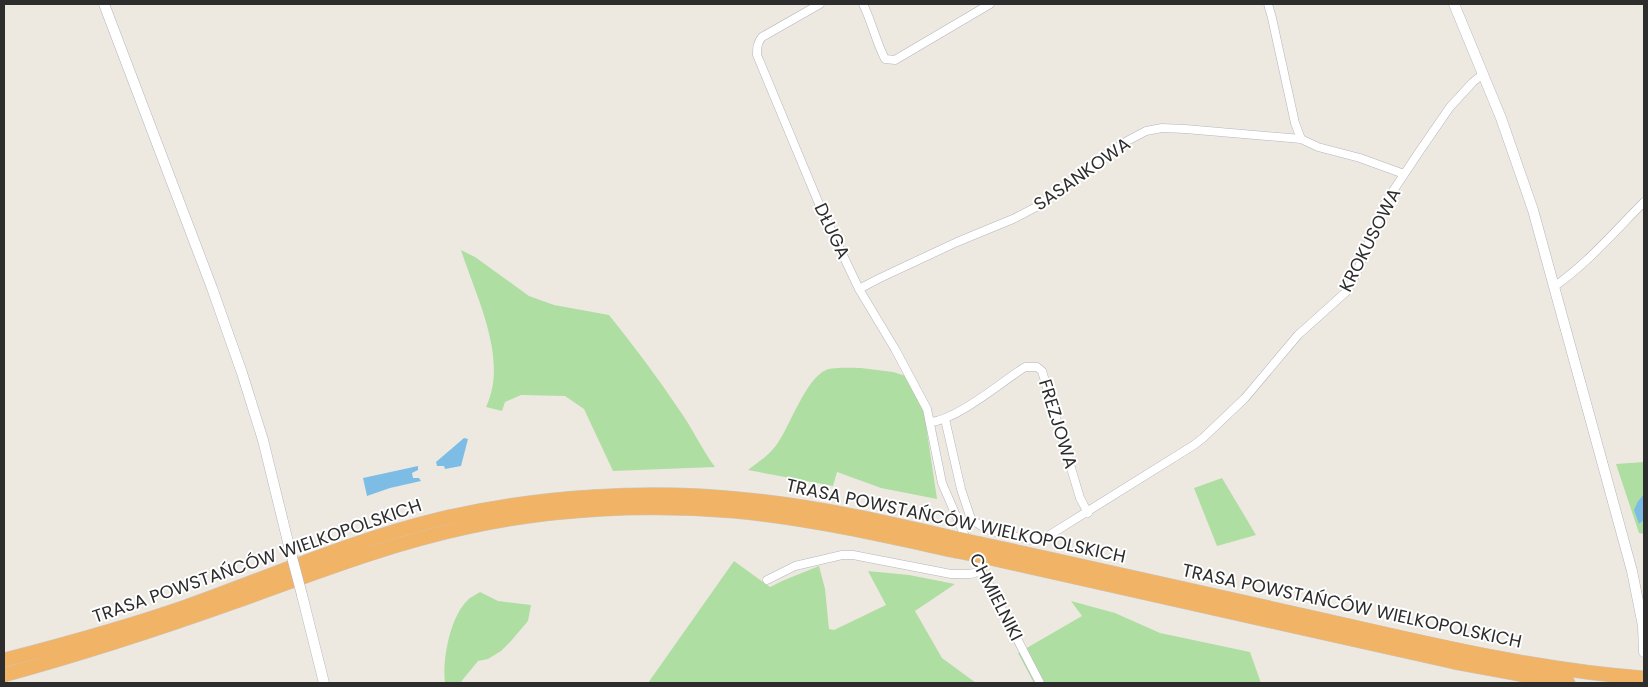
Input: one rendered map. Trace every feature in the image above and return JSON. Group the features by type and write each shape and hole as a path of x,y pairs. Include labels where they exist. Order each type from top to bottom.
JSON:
{"highway":[{"name":"TRASA POWSTAŃCÓW WIELKOPOLSKICH","path":"4,660 143,621 191,605 338,549 398,530 490,509 529,504 606,497 644,496 694,496 748,500 836,512 957,545"},
{"name":"TRASA POWSTAŃCÓW WIELKOPOLSKICH","path":"4,675 42,665 167,625 363,555 470,526 511,519 612,509 695,508 804,520 957,545 1465,652 1548,667 1644,678"},
{"name":"TRASA POWSTAŃCÓW WIELKOPOLSKICH","path":"981,550 1454,662 1568,683"}],"street":[{"path":"104,4 215,296 250,396 324,683"},
{"name":"DŁUGA","path":"820,4 762,37 756,48 757,55 822,211 859,289 918,390 927,409 942,483"},
{"path":"863,4 882,53 889,60 895,60 990,4"},
{"path":"1268,4 1295,123 1301,139"},
{"path":"1454,4 1520,170 1555,286 1632,571 1644,634 1644,652"},
{"name":"KROKUSOWA","path":"945,419 961,489 971,518 986,529 1032,540 1048,536 1088,513 1203,438 1245,398 1298,335 1347,291 1356,274 1385,203 1450,108 1473,82 1483,74"},
{"name":"SASANKOWA","path":"859,289 878,278 1040,206 1105,155 1146,131 1162,128 1179,128 1301,139 1318,147 1360,158 1404,174"},
{"path":"1555,286 1596,250 1644,202"},
{"name":"FREZJOWA","path":"931,422 945,419 965,408 1025,368 1037,367 1042,371 1080,498 1088,513"},
{"name":"CHMIELNIKI","path":"942,483 962,532 1040,683"},
{"path":"767,580 795,566 842,554 951,574 970,574 982,571"}],"green space":[{"path":"461,250 475,257 529,296 554,305 609,315 663,386 715,467 613,471 584,409 565,396 521,395 505,402 502,411 486,407 492,388 494,369 492,349 482,308"},
{"path":"861,368 893,372 906,376 924,412 937,499 881,488 837,472 833,486 748,470 776,446 812,382 819,375 829,369"},
{"path":"1644,462 1644,494 1638,501 1639,524 1644,520 1644,534 1639,533 1616,464"},
{"path":"1222,478 1256,535 1217,546 1194,488"},
{"path":"734,561 770,587 819,566 825,589 829,629 834,630 886,605 868,571 909,575 955,584 915,611 942,658 976,683 648,683"},
{"path":"480,592 498,601 531,605 528,621 501,651 488,659 478,661 460,683 445,683 444,674 448,640 456,617 468,600"},
{"path":"1071,601 1115,613 1160,633 1250,652 1261,683 1034,683 1018,653 1082,616"}],"water":[{"path":"464,438 468,439 461,466 445,469 444,466 437,466 436,462"},
{"path":"418,466 418,470 412,473 413,478 419,478 421,481 390,488 367,496 363,478"},
{"path":"1644,494 1644,520 1639,524 1634,510"}]}
